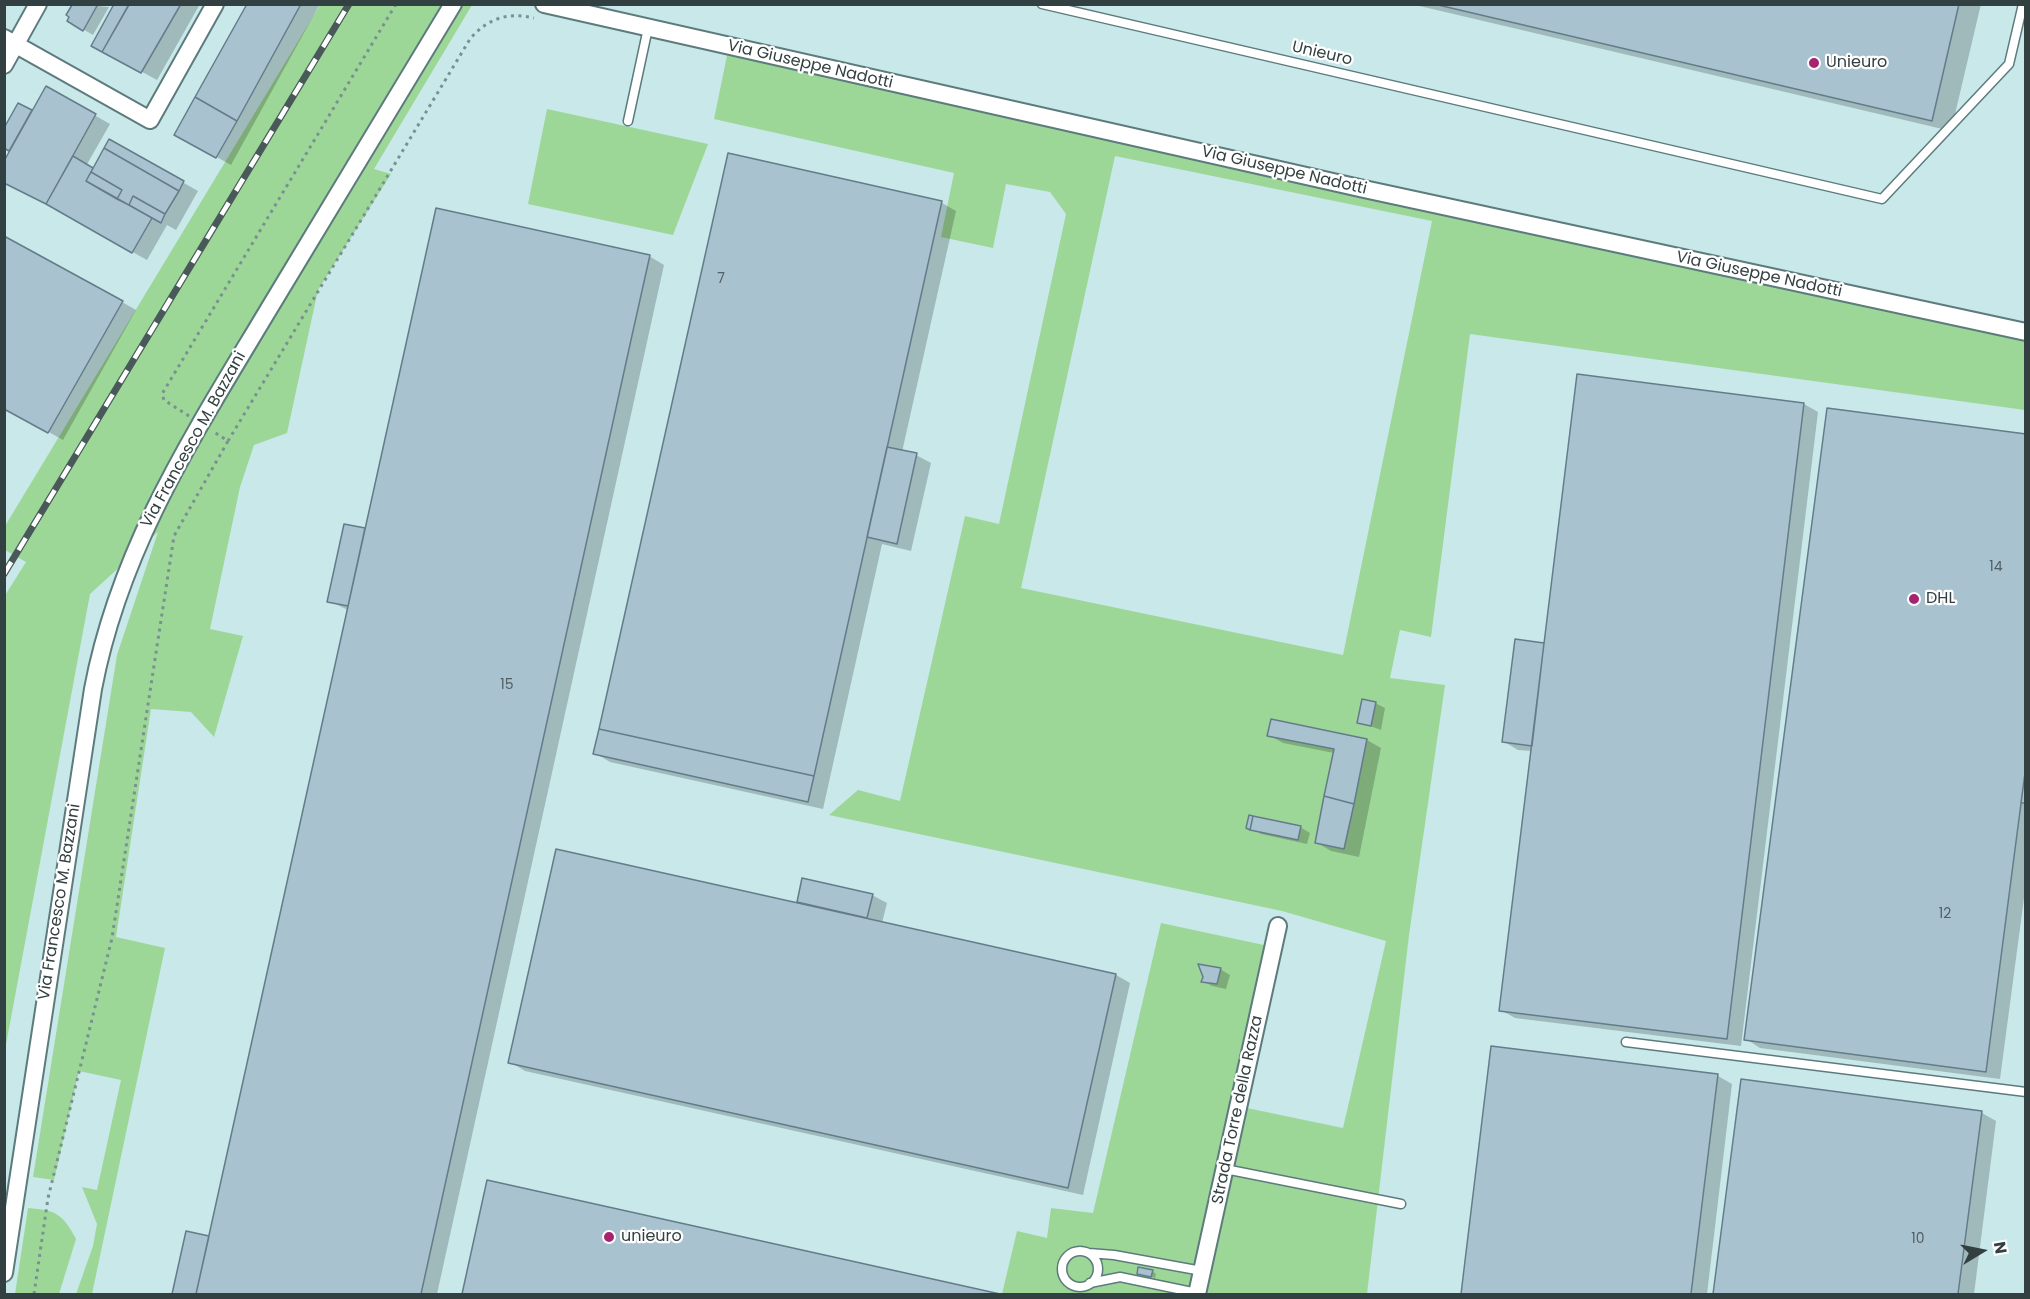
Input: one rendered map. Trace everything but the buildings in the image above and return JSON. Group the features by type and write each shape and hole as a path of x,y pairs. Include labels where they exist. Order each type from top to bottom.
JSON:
{"street":[{"path":"4,64 10,41 38,4"},
{"path":"10,41 150,120 215,4"},
{"name":"Via Francesco M. Bazzani","path":"4,1273 93,689 105,632 124,576 155,503 200,423 453,4"},
{"name":"Via Giuseppe Nadotti","path":"542,12 648,28 1450,208 2025,332"},
{"name":"Strada Torre della Razza","path":"1197,1294 1278,926"}],"lane":[{"name":"Unieuro","path":"1042,4 1882,199 2009,64 2023,4"},
{"path":"628,121 648,28"},
{"path":"1626,1042 2025,1092"},
{"path":"1225,1169 1401,1204"},
{"path":"1197,1294 1120,1278 1072,1285 1062,1271 1064,1260 1072,1252 1089,1253 1114,1255 1202,1271"},
{"path":"1089,1253 1098,1268 1090,1284"}],"path":[{"path":"228,441 164,400 162,394 396,4"},
{"path":"34,1294 48,1198 112,938 174,536 228,441 470,39 485,24 497,18 542,12"}],"green space":[{"path":"320,5 472,5 374,169 391,174 318,290 287,433 254,445 240,487 210,629 243,636 214,737 191,712 151,709 116,937 165,948 92,1294 76,1294 93,1246 97,1224 82,1187 97,1190 121,1080 79,1071 54,1180 33,1177 117,655 158,532 90,594 5,1050 4,597 26,562 5,550 5,526"},
{"path":"729,46 2025,331 2025,410 1470,334 1431,637 1400,630 1390,678 1445,685 1409,935 1367,1294 1002,1294 1017,1231 1047,1238 1051,1208 1093,1213 1161,923 1273,947 1242,1107 1343,1128 1386,941 1282,911 829,815 858,790 900,801 965,516 999,524 1066,214 1050,192 1006,184 993,248 941,237 954,173 714,119","holes":["1115,156 1432,221 1343,655 1021,588"]},
{"path":"547,109 708,144 673,235 528,204"},
{"path":"28,1208 45,1210 58,1215 76,1239 59,1294 15,1294"}],"railway":[{"path":"4,574 349,4"}],"place":[{"name":"Unieuro","path":"1814,63"},
{"name":"DHL","path":"1914,599"},
{"name":"unieuro","path":"609,1237"}]}
